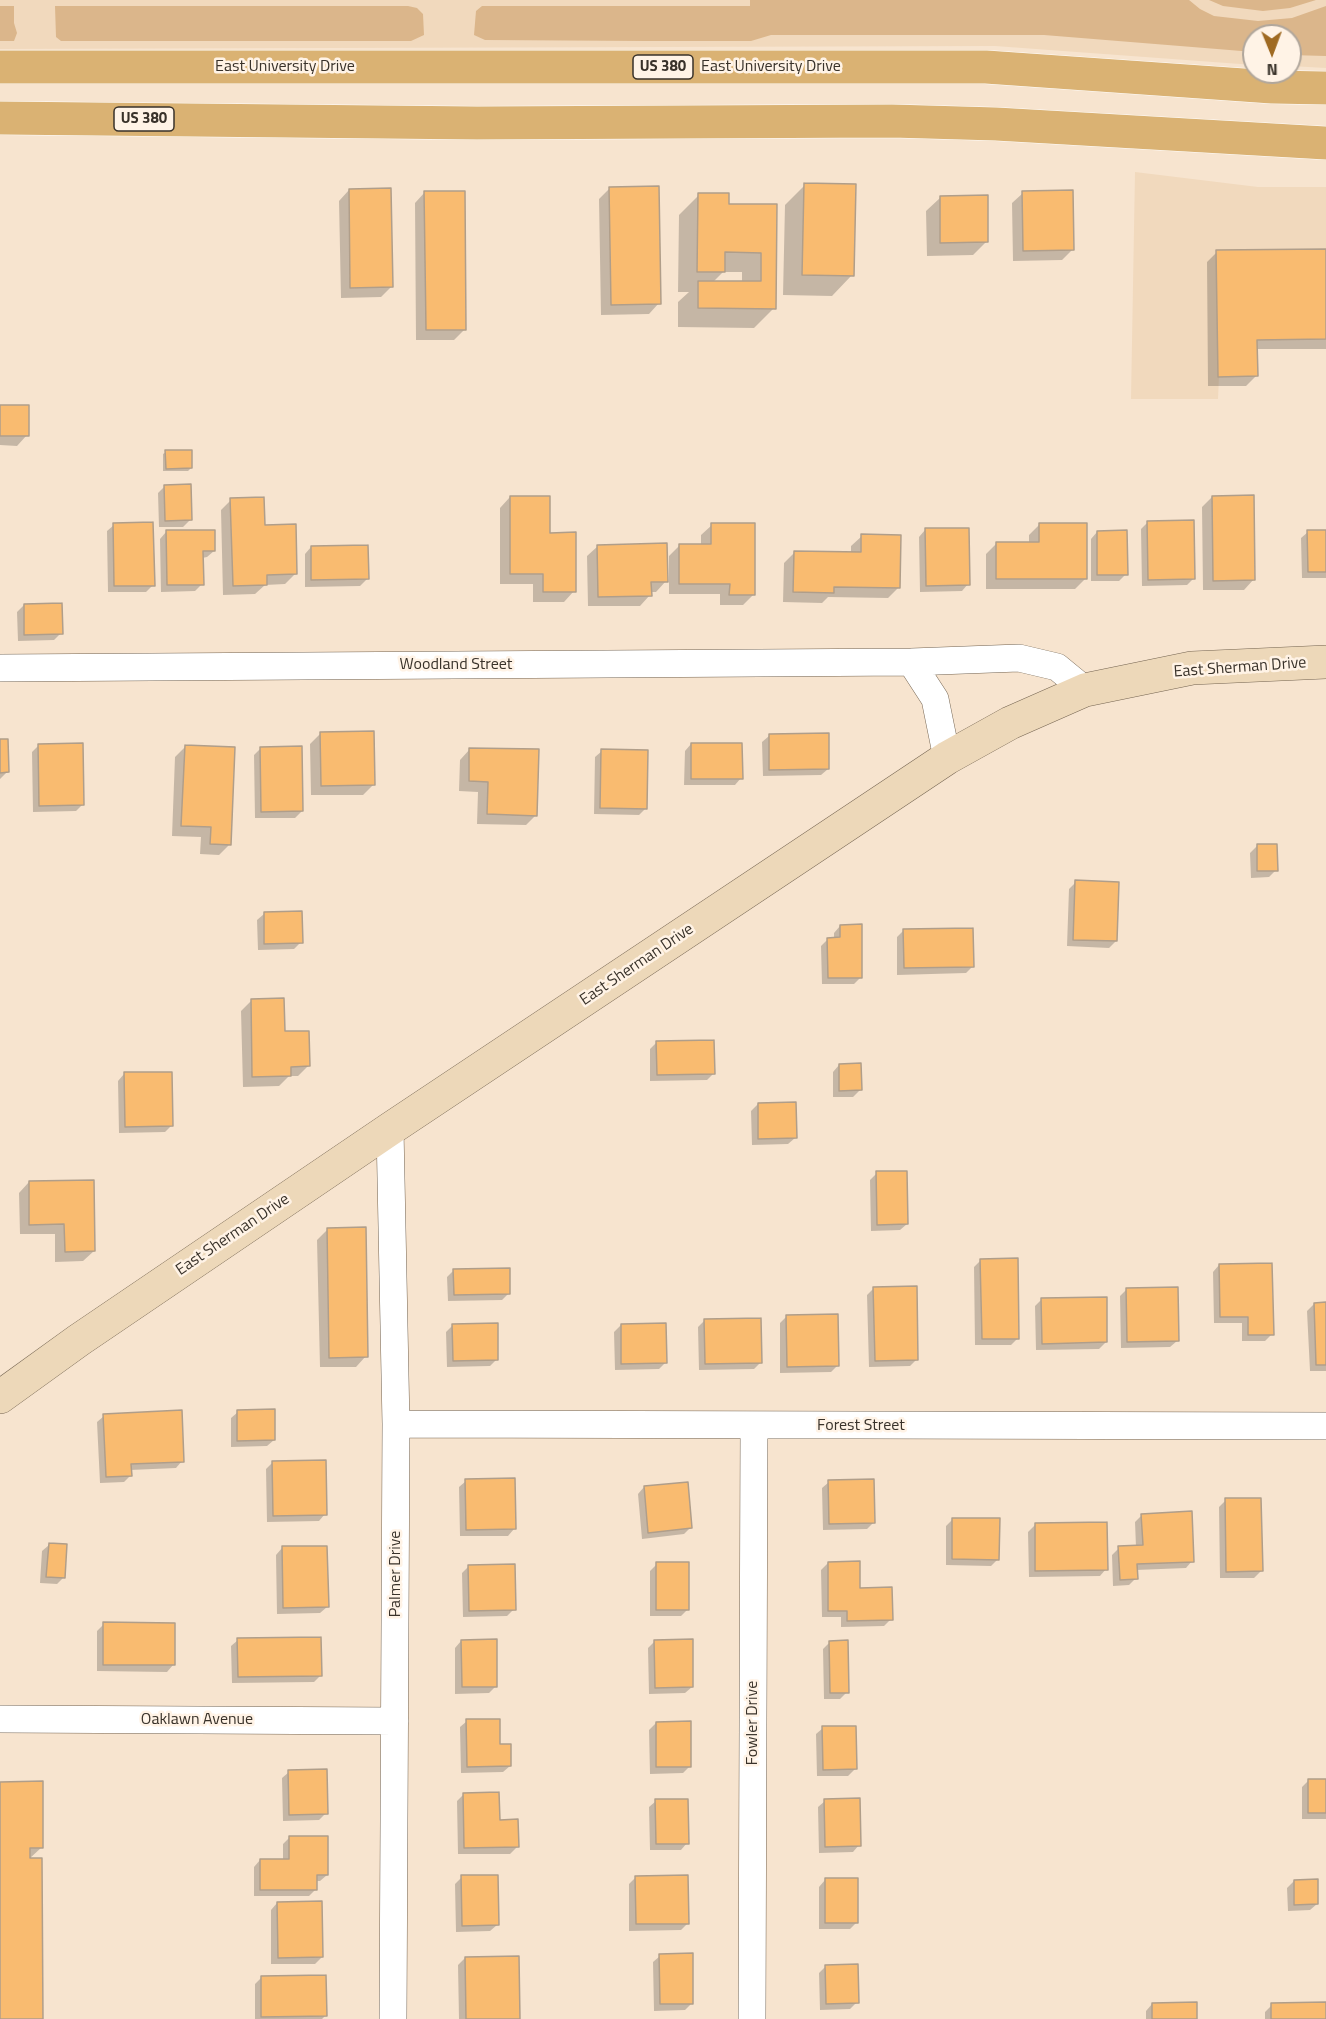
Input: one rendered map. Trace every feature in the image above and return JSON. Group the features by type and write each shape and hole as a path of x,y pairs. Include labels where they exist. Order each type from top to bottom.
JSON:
{"main road":[{"name":"East University Drive","path":"0,67 986,67 1272,87 1326,88"},
{"name":"US 380","path":"0,118 477,123 892,121 996,124 1326,143"},
{"name":"East Sherman Drive","path":"0,1397 79,1340 390,1129 947,758 1010,723 1085,690 1192,668 1323,661"}],"street":[{"name":"Woodland Street","path":"0,668 911,662 1019,658 1057,667 1085,690"},
{"path":"911,662 935,699 947,758"},
{"name":"Palmer Drive","path":"390,1129 396,1424 393,2019"},
{"name":"Forest Street","path":"396,1424 1326,1426"},
{"name":"Fowler Drive","path":"752,2019 754,1426"},
{"name":"Oaklawn Avenue","path":"0,1719 395,1721"}],"shaded area":[{"path":"0,0 1326,0 1326,68 1302,67 1302,24 1242,24 1242,64 995,46 0,49"},
{"path":"750,0 1189,0 1214,16 1258,21 1292,18 1326,6 1326,56 1302,55 1302,24 1242,24 1242,51 1044,35 771,35 751,41 645,41 485,40 474,35 476,11 482,6 750,6"},
{"path":"1209,0 1316,0 1290,8 1263,11 1223,6"},
{"path":"0,6 14,6 14,23 17,33 14,41 0,41"},
{"path":"55,6 408,6 417,8 423,14 424,35 411,41 61,41 56,37"},
{"path":"1135,172 1258,187 1326,187 1326,339 1257,340 1258,376 1219,377 1218,399 1131,399"}],"building":[{"path":"804,183 856,184 854,276 802,275"},
{"path":"659,186 661,304 611,305 609,187"},
{"path":"391,188 393,287 350,288 349,189"},
{"path":"1073,190 1074,250 1023,251 1022,191"},
{"path":"424,191 465,191 466,330 426,330"},
{"path":"698,193 729,193 729,204 777,204 776,309 698,308 698,281 761,281 761,253 725,252 725,272 697,272"},
{"path":"988,195 988,242 940,243 940,196"},
{"path":"1326,249 1326,339 1257,340 1258,376 1218,377 1216,250"},
{"path":"0,405 29,405 29,436 0,436"},
{"path":"165,450 192,450 192,468 166,469"},
{"path":"191,484 192,520 165,521 164,485"},
{"path":"1254,495 1255,580 1213,581 1212,496"},
{"path":"510,496 550,496 550,533 576,532 576,592 543,592 543,574 510,574"},
{"path":"264,497 265,525 296,524 297,574 267,575 267,585 233,586 230,498"},
{"path":"1194,520 1195,579 1148,580 1147,521"},
{"path":"153,522 155,586 114,586 113,523"},
{"path":"711,523 755,523 755,595 729,595 730,584 679,584 679,544 711,544"},
{"path":"1039,523 1087,523 1087,579 996,579 996,542 1039,542"},
{"path":"925,528 969,528 970,585 926,586"},
{"path":"166,530 215,530 215,551 203,551 204,585 167,585"},
{"path":"1127,530 1128,575 1097,575 1097,531"},
{"path":"1307,530 1326,530 1326,572 1308,572"},
{"path":"861,534 901,535 900,588 834,587 834,593 793,592 794,551 861,552"},
{"path":"667,543 668,582 651,582 652,596 598,597 597,545"},
{"path":"368,545 369,579 311,580 311,546"},
{"path":"62,603 63,634 24,635 24,604"},
{"path":"374,731 375,785 321,786 320,732"},
{"path":"829,733 829,769 769,770 769,734"},
{"path":"0,739 8,739 9,772 0,773"},
{"path":"83,743 84,805 39,806 38,744"},
{"path":"691,743 742,743 743,779 691,779"},
{"path":"185,745 235,747 231,845 210,844 211,827 181,826"},
{"path":"302,746 303,811 261,812 260,747"},
{"path":"469,748 539,749 537,816 487,814 488,782 469,781"},
{"path":"601,749 648,750 647,809 600,808"},
{"path":"1257,844 1277,844 1278,871 1257,871"},
{"path":"1075,880 1119,882 1117,941 1073,940"},
{"path":"302,911 303,943 264,944 264,912"},
{"path":"862,924 862,978 828,978 827,938 840,937 840,925"},
{"path":"973,928 974,967 904,968 903,929"},
{"path":"284,998 285,1031 309,1031 310,1066 291,1067 291,1076 252,1077 251,999"},
{"path":"714,1040 715,1074 657,1075 656,1041"},
{"path":"861,1063 862,1090 839,1091 839,1064"},
{"path":"124,1072 172,1072 173,1126 125,1127"},
{"path":"796,1102 797,1138 758,1139 758,1103"},
{"path":"876,1171 907,1171 908,1224 877,1225"},
{"path":"94,1180 95,1251 65,1252 64,1224 29,1225 29,1181"},
{"path":"366,1227 368,1357 329,1358 327,1228"},
{"path":"1018,1258 1019,1339 982,1339 980,1259"},
{"path":"1272,1263 1274,1335 1248,1335 1248,1317 1220,1317 1219,1264"},
{"path":"510,1268 510,1294 454,1295 453,1269"},
{"path":"917,1286 918,1360 875,1361 873,1287"},
{"path":"1178,1287 1179,1341 1127,1342 1126,1288"},
{"path":"1107,1297 1107,1342 1042,1344 1041,1298"},
{"path":"1326,1302 1326,1365 1316,1365 1314,1303"},
{"path":"838,1314 839,1366 787,1367 786,1315"},
{"path":"761,1318 762,1363 705,1364 704,1319"},
{"path":"498,1323 498,1360 453,1361 452,1324"},
{"path":"666,1323 667,1363 621,1364 621,1324"},
{"path":"275,1409 275,1440 237,1441 237,1410"},
{"path":"182,1410 184,1462 131,1464 132,1476 106,1477 103,1414"},
{"path":"326,1460 327,1515 273,1516 272,1461"},
{"path":"515,1478 516,1529 466,1530 465,1479"},
{"path":"874,1479 875,1523 829,1524 828,1480"},
{"path":"688,1482 692,1528 648,1533 644,1486"},
{"path":"1225,1498 1261,1498 1263,1571 1226,1572"},
{"path":"1192,1511 1194,1562 1137,1564 1138,1579 1120,1580 1118,1546 1143,1545 1141,1514"},
{"path":"952,1518 1000,1518 999,1560 952,1559"},
{"path":"1107,1522 1108,1570 1035,1571 1035,1523"},
{"path":"49,1543 67,1544 65,1578 46,1577"},
{"path":"282,1546 327,1546 329,1607 283,1608"},
{"path":"860,1561 860,1588 892,1587 893,1620 847,1621 847,1611 828,1611 828,1562"},
{"path":"656,1562 689,1562 689,1610 656,1610"},
{"path":"515,1564 516,1610 469,1611 468,1565"},
{"path":"103,1622 175,1623 175,1665 103,1665"},
{"path":"321,1637 322,1676 238,1677 237,1638"},
{"path":"497,1639 497,1687 462,1687 461,1640"},
{"path":"693,1639 693,1687 655,1688 654,1640"},
{"path":"848,1640 849,1693 830,1693 829,1641"},
{"path":"466,1719 500,1719 500,1744 511,1744 511,1766 467,1767"},
{"path":"691,1721 691,1767 656,1767 656,1722"},
{"path":"822,1726 856,1726 857,1769 823,1770"},
{"path":"327,1769 328,1814 289,1815 288,1770"},
{"path":"1308,1779 1326,1779 1326,1813 1308,1813"},
{"path":"43,1781 43,1848 30,1848 30,1858 42,1858 43,2019 0,2019 0,1782"},
{"path":"499,1792 500,1820 518,1819 519,1847 464,1848 463,1793"},
{"path":"860,1798 861,1846 825,1847 824,1799"},
{"path":"655,1799 688,1799 689,1844 656,1844"},
{"path":"289,1836 328,1836 328,1875 317,1875 317,1890 260,1890 260,1859 289,1859"},
{"path":"461,1875 498,1875 499,1925 462,1926"},
{"path":"688,1875 689,1924 636,1924 635,1876"},
{"path":"825,1878 858,1878 858,1923 825,1923"},
{"path":"1318,1879 1318,1904 1294,1905 1294,1880"},
{"path":"322,1901 323,1957 278,1958 277,1902"},
{"path":"693,1953 693,2004 660,2004 659,1954"},
{"path":"519,1956 520,2019 466,2019 465,1957"},
{"path":"858,1964 859,2003 826,2004 825,1965"},
{"path":"326,1975 327,2016 261,2017 261,1976"},
{"path":"1197,2002 1197,2019 1152,2019 1152,2003"},
{"path":"1326,2002 1326,2019 1271,2019 1271,2003"}]}
